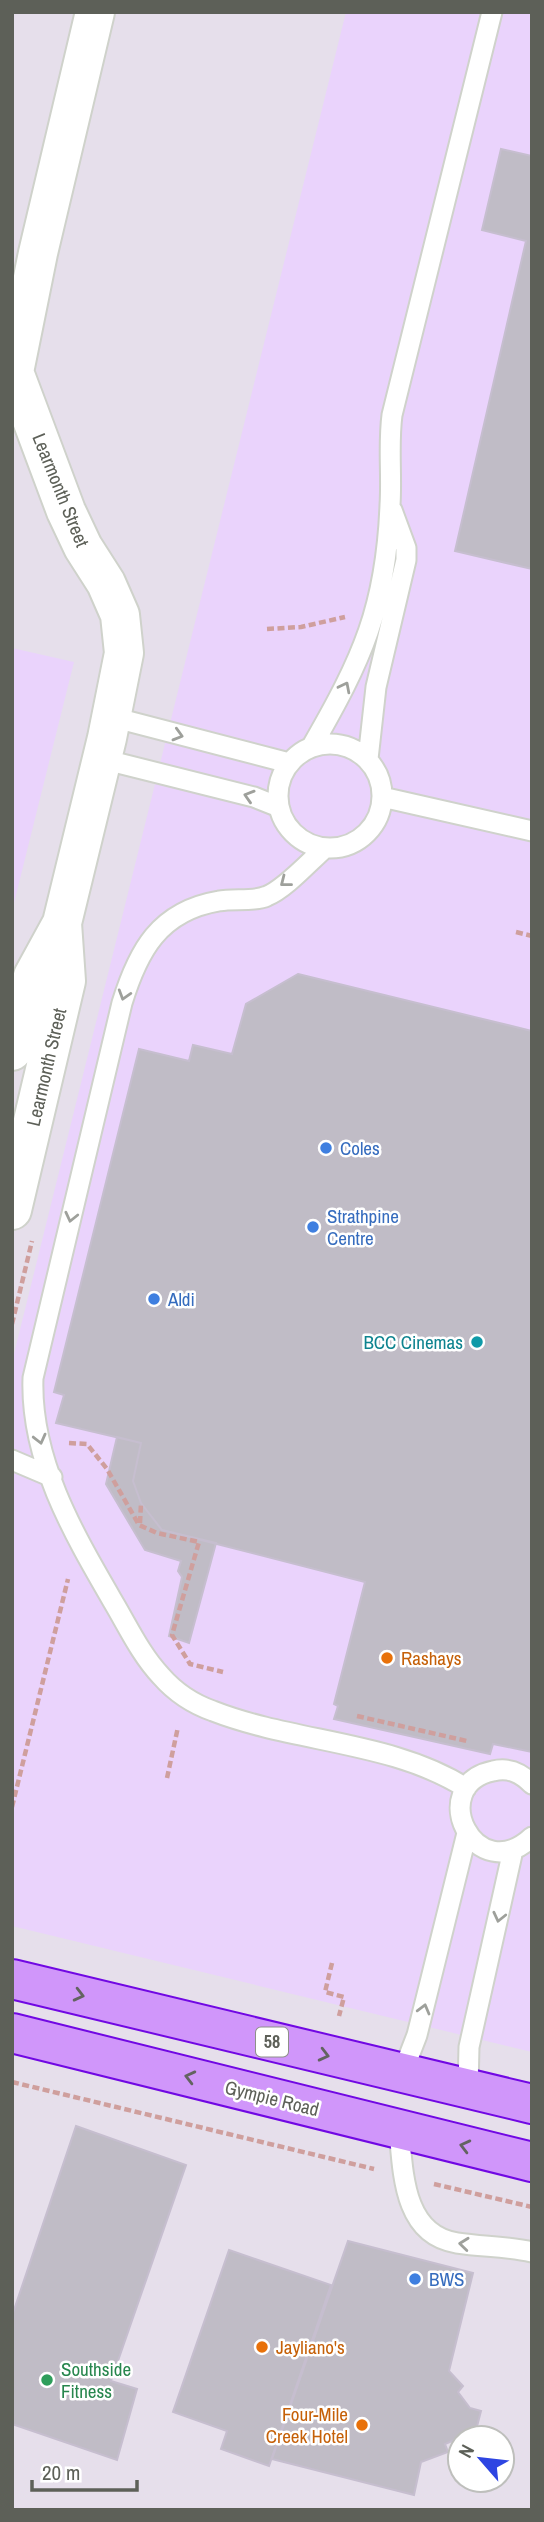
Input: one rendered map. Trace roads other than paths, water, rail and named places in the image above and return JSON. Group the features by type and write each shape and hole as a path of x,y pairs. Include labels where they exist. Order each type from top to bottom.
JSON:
{"highway":[{"name":"58","path":"12,1979 532,2104"},
{"name":"Gympie Road","path":"12,2033 532,2162"}],"street":[{"name":"Learmonth Street","path":"12,1052 33,976 62,923 112,717 124,653 120,615 66,511 13,372 38,253 96,12"},
{"name":"Learmonth Street","path":"19,1223 66,981 62,923"}],"lane":[{"path":"392,798 371,828 358,840 342,847 325,848 298,838 288,828 279,807 281,776 289,763 312,746 344,690 374,620 382,590 390,505 388,445 392,415 492,12"},
{"path":"368,759 373,740 376,687 406,560 405,548 390,505"},
{"path":"112,717 289,763"},
{"path":"312,746 342,745 368,759 392,798 532,831"},
{"path":"102,759 230,790 279,807"},
{"path":"325,848 267,897 195,906 174,916 154,935 133,967 121,1003 33,1378 37,1433 71,1528 142,1652 159,1674 184,1697 213,1712 256,1725 423,1765 466,1788"},
{"path":"12,1460 52,1477"},
{"path":"402,2074 417,2035 467,1833 460,1811 466,1788 475,1778 499,1769 529,1776"},
{"path":"467,1833 487,1850 513,1850 532,1837"},
{"path":"468,2088 470,2047 513,1850"},
{"path":"399,2129 406,2192 416,2216 429,2233 456,2243 532,2252"}],"place":[{"name":"Coles","path":"326,1148"},
{"name":"Strathpine Centre","path":"313,1227"},
{"name":"Aldi","path":"154,1299"},
{"name":"BCC Cinemas","path":"477,1342"},
{"name":"Rashays","path":"387,1658"},
{"name":"BWS","path":"415,2279"},
{"name":"Jayliano's","path":"262,2347"},
{"name":"Southside Fitness","path":"47,2380"},
{"name":"Four-Mile Creek Hotel","path":"362,2425"}]}
